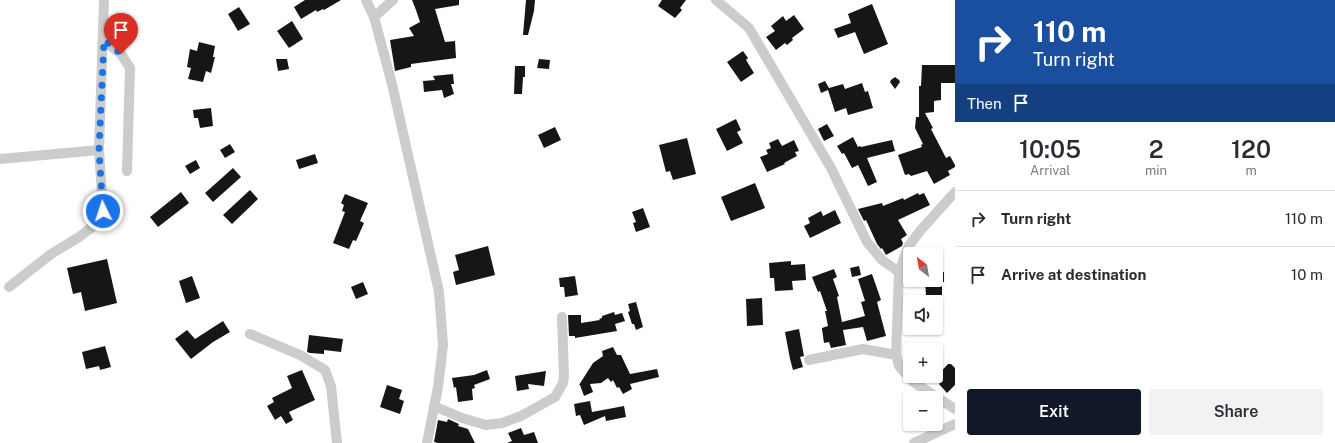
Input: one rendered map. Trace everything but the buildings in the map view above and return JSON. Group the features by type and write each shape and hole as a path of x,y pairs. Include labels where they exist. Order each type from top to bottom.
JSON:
{"street":[{"path":"104,0 104,40 99,150 104,224"},
{"path":"366,0 374,17 392,84 439,292 443,346 438,387 427,443"},
{"path":"374,17 393,0"},
{"path":"716,0 749,28 831,168 868,242 882,260 899,272"},
{"path":"104,40 121,54 130,68 127,171"},
{"path":"0,159 99,150"},
{"path":"955,192 920,231 908,247 899,272 896,355 899,366 912,381 955,409"},
{"path":"9,287 52,254 96,224 103,211"},
{"path":"434,406 462,418 486,425 502,423 521,416 555,397 563,383 564,376 562,317"},
{"path":"250,334 300,355 325,370 331,386 337,443"},
{"path":"809,360 863,349 896,355"},
{"path":"914,443 955,424"}],"route":[{"path":"103,211 99,150 104,40 121,54"}]}
